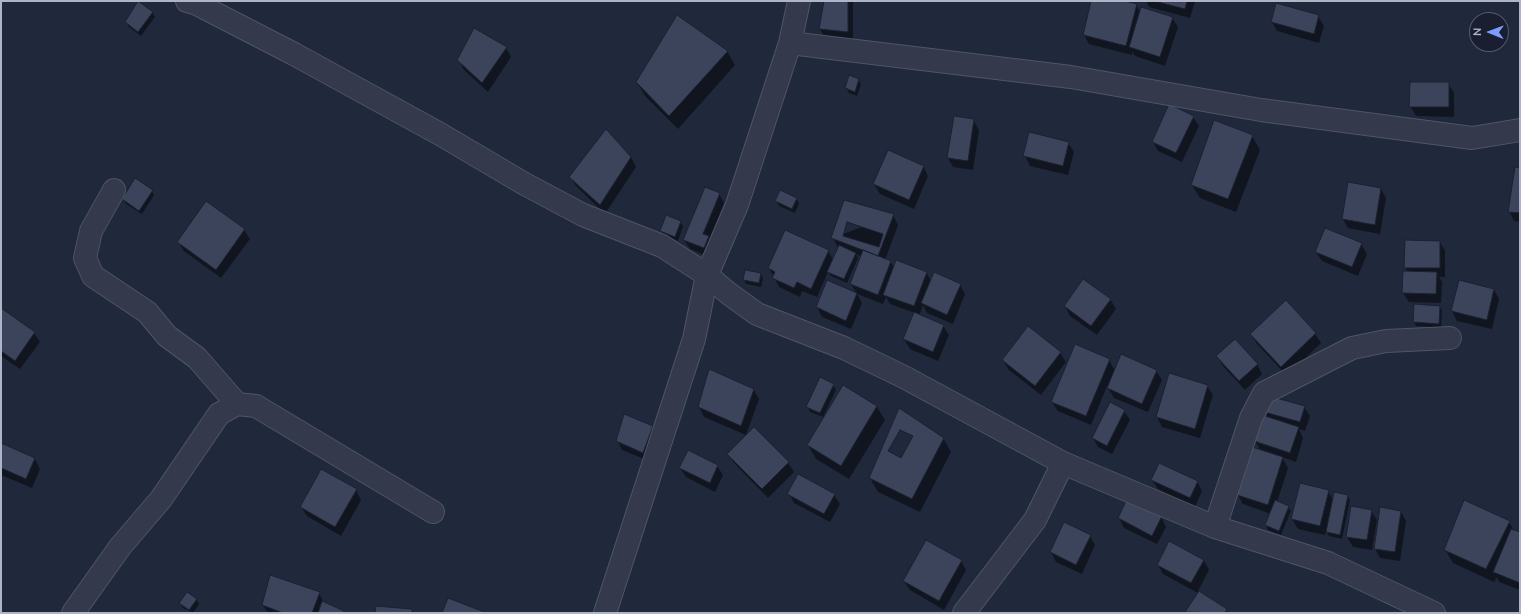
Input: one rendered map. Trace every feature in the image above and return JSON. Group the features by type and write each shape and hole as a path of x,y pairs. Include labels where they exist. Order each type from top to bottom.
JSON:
{"street":[{"path":"187,1 197,4 294,54 440,134 523,183 583,215 662,246 707,275 728,293 757,314 844,348 904,377 1063,463 1215,527 1328,563 1434,613"},
{"path":"605,613 694,339 707,275 737,206 790,43 799,1"},
{"path":"790,43 1071,77 1261,110 1472,138 1520,130"},
{"path":"114,190 91,231 85,258 93,276 147,312 167,336 197,358 237,404"},
{"path":"1215,527 1251,418 1264,393 1352,348 1386,341 1450,338"},
{"path":"73,613 120,547 161,499 219,414 237,404 256,406 433,512"},
{"path":"964,613 1035,520 1063,463"}],"building":[{"path":"138,1 153,12 138,32 125,22"},
{"path":"824,1 848,1 848,32 819,29"},
{"path":"1091,1 1125,1 1137,4 1126,46 1083,35"},
{"path":"1154,1 1187,1 1185,9"},
{"path":"1276,3 1319,15 1314,34 1271,22"},
{"path":"1141,7 1173,17 1160,57 1129,47"},
{"path":"677,15 728,51 669,116 636,82"},
{"path":"474,28 507,47 482,83 457,60"},
{"path":"849,75 859,79 855,92 845,88"},
{"path":"1410,82 1449,82 1449,107 1409,107"},
{"path":"1169,104 1194,116 1176,153 1152,142"},
{"path":"954,116 974,119 968,161 947,158"},
{"path":"1214,120 1253,135 1228,199 1191,185"},
{"path":"606,129 631,157 600,205 569,177"},
{"path":"1029,132 1069,142 1063,166 1023,156"},
{"path":"888,150 924,166 909,200 873,184"},
{"path":"1515,167 1520,168 1520,213 1508,212"},
{"path":"135,178 153,190 139,211 122,199"},
{"path":"1348,182 1381,188 1375,225 1342,219"},
{"path":"705,187 720,193 703,234 709,236 704,248 683,240"},
{"path":"780,190 797,198 792,209 775,201"},
{"path":"844,200 894,214 878,256 831,238"},
{"path":"206,201 245,229 216,270 177,242"},
{"path":"666,215 681,221 675,237 660,231"},
{"path":"847,222 883,234 879,247 843,236"},
{"path":"1325,228 1362,243 1352,267 1315,252"},
{"path":"785,230 829,250 811,289 797,282 794,288 772,278 775,272 768,268"},
{"path":"1405,240 1440,241 1440,268 1404,268"},
{"path":"839,245 856,253 844,279 827,272"},
{"path":"863,250 891,261 878,295 850,284"},
{"path":"896,260 927,272 914,306 883,295"},
{"path":"745,270 761,273 759,283 743,280"},
{"path":"1403,271 1437,272 1436,294 1402,293"},
{"path":"934,272 961,284 947,315 921,303"},
{"path":"1083,279 1111,299 1091,326 1064,306"},
{"path":"827,280 857,293 846,321 816,307"},
{"path":"1459,280 1494,289 1487,320 1451,311"},
{"path":"1286,300 1316,333 1281,367 1250,334"},
{"path":"1414,304 1440,306 1439,324 1413,322"},
{"path":"1,308 35,332 15,361 1,351"},
{"path":"914,312 944,325 933,352 903,339"},
{"path":"1028,326 1061,352 1035,386 1002,360"},
{"path":"1235,339 1258,364 1239,381 1216,356"},
{"path":"1075,344 1110,359 1086,416 1051,402"},
{"path":"1121,354 1157,370 1142,404 1107,388"},
{"path":"709,369 754,389 741,426 698,407"},
{"path":"1169,373 1208,385 1195,429 1156,417"},
{"path":"820,377 834,384 820,413 806,407"},
{"path":"843,385 877,406 841,466 807,445"},
{"path":"1269,396 1305,406 1300,422 1264,412"},
{"path":"1110,402 1125,410 1107,446 1092,438"},
{"path":"899,408 944,438 912,499 869,478"},
{"path":"624,414 653,426 643,453 616,441"},
{"path":"1262,415 1299,427 1290,453 1254,441"},
{"path":"754,427 789,462 762,489 727,454"},
{"path":"900,430 913,436 901,458 888,451"},
{"path":"1,443 35,458 26,479 1,468"},
{"path":"1252,447 1283,457 1268,505 1237,495"},
{"path":"688,450 718,465 710,483 679,468"},
{"path":"1159,463 1198,481 1190,498 1151,480"},
{"path":"321,469 357,489 335,527 300,507"},
{"path":"798,474 835,494 824,514 787,494"},
{"path":"1300,483 1329,490 1320,526 1291,519"},
{"path":"1334,492 1348,495 1340,535 1326,532"},
{"path":"1127,499 1162,516 1152,536 1118,518"},
{"path":"1275,500 1289,506 1279,531 1265,525"},
{"path":"1464,500 1510,521 1486,569 1444,550"},
{"path":"1351,506 1372,510 1367,540 1346,537"},
{"path":"1380,507 1401,511 1395,552 1374,549"},
{"path":"1064,522 1091,535 1076,565 1050,552"},
{"path":"1511,529 1520,532 1520,583 1493,572"},
{"path":"926,540 962,560 939,601 903,581"},
{"path":"1169,541 1204,560 1191,583 1157,565"},
{"path":"270,575 320,592 312,613 283,613 262,605"},
{"path":"1199,591 1227,609 1225,613 1185,612"},
{"path":"187,592 197,599 189,610 179,603"},
{"path":"448,598 487,613 442,613"},
{"path":"322,601 344,611 343,613 318,613"},
{"path":"376,606 412,609 412,613 375,613"}]}
